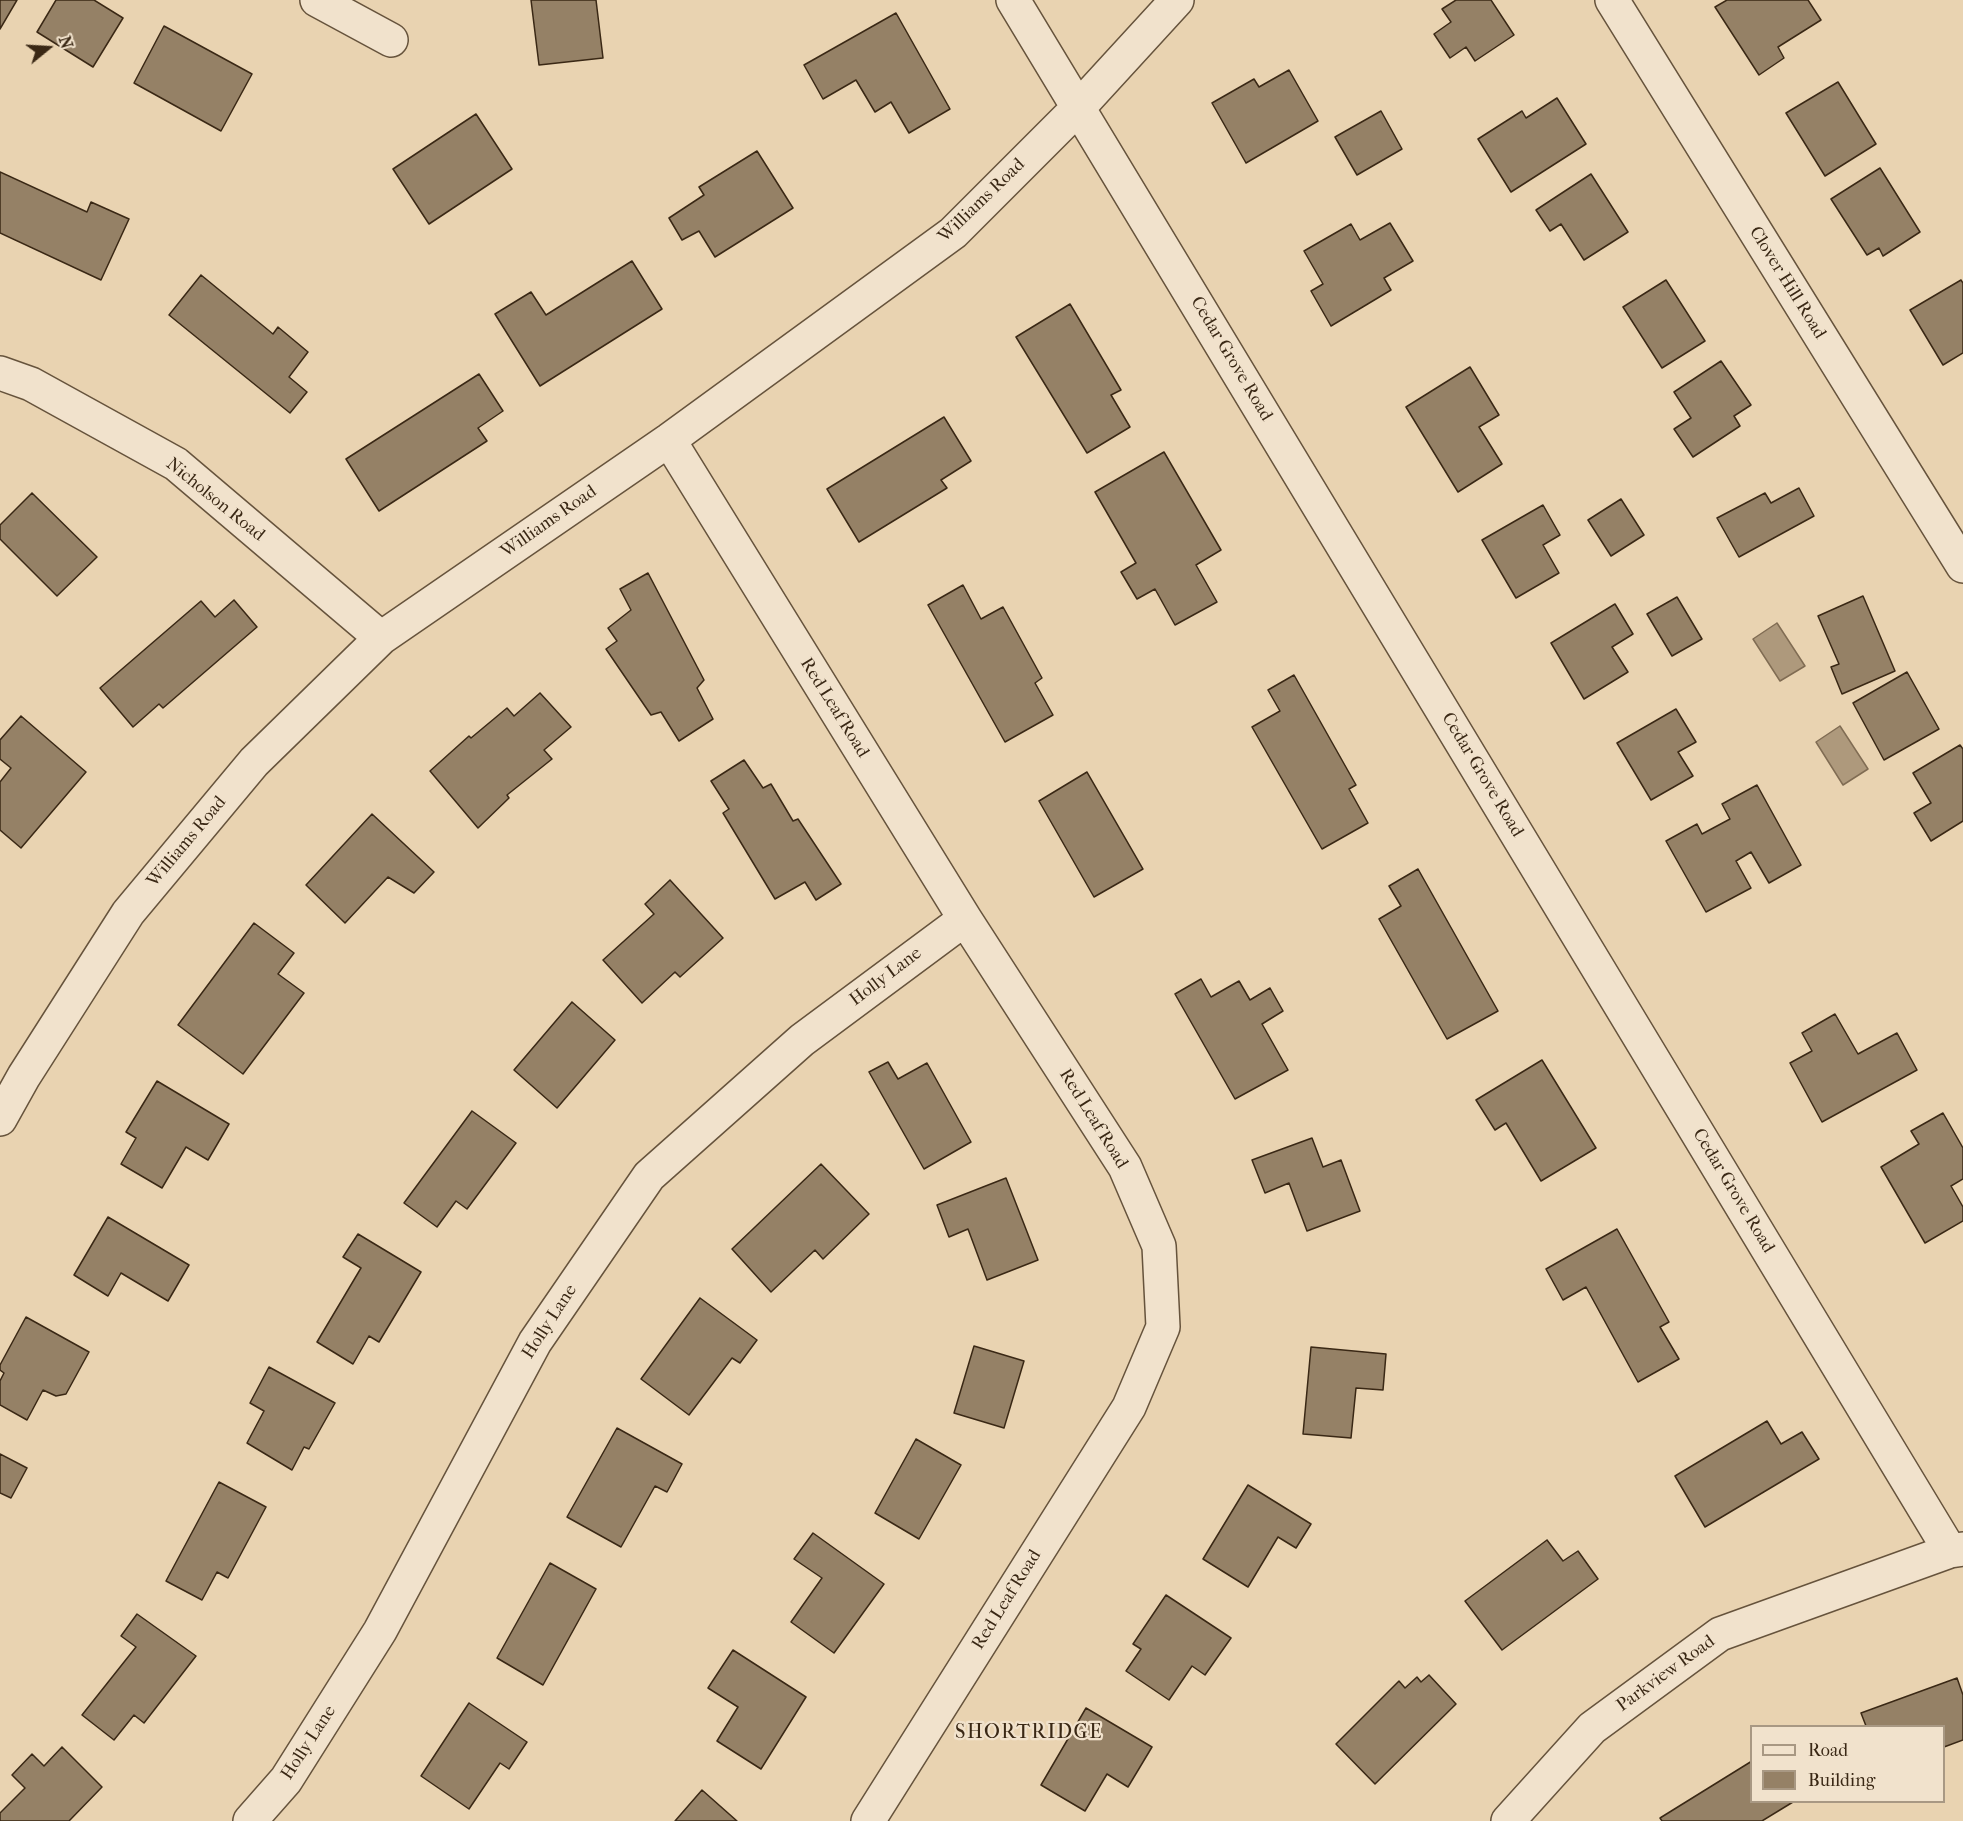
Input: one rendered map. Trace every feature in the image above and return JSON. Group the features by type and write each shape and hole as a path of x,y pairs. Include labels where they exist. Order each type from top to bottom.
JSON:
{"street":[{"path":"317,0 391,40"},
{"name":"Cedar Grove Road","path":"1013,0 1957,1550"},
{"name":"Williams Road","path":"0,1119 24,1076 128,913 254,762 381,638 669,440 952,233 1079,106 1177,0"},
{"name":"Clover Hill Road","path":"1612,0 1963,566"},
{"name":"Nicholson Road","path":"0,373 31,384 176,465 381,638"},
{"name":"Red Leaf Road","path":"669,440 965,919 1125,1167 1158,1246 1163,1327 1129,1407 868,1821"},
{"name":"Holly Lane","path":"250,1821 286,1780 380,1631 535,1342 649,1176 802,1040 965,919"},
{"name":"Parkview Road","path":"1508,1821 1592,1728 1720,1634 1957,1550"}],"shaded area":[{"path":"1777,623 1805,666 1780,681 1753,639"},
{"path":"1840,726 1868,769 1843,785 1816,742"}],"building":[{"path":"0,0 17,0 0,29"},
{"path":"56,0 94,0 123,18 93,67 37,32"},
{"path":"531,0 596,0 603,58 539,65"},
{"path":"1456,0 1491,0 1514,35 1475,61 1466,47 1450,58 1434,34 1451,22 1442,9"},
{"path":"1727,0 1808,0 1821,20 1778,47 1784,58 1759,75 1715,7"},
{"path":"896,13 950,109 909,133 891,102 875,112 856,80 823,99 804,65"},
{"path":"164,26 252,74 221,131 134,83"},
{"path":"1289,70 1318,121 1246,163 1212,103 1254,79 1259,87"},
{"path":"1838,82 1876,144 1825,176 1786,113"},
{"path":"1557,98 1586,144 1511,192 1478,139 1522,111 1526,118"},
{"path":"1381,111 1402,149 1357,175 1335,137"},
{"path":"476,114 512,169 429,224 393,169"},
{"path":"757,151 793,208 715,257 699,231 682,240 669,218 704,195 699,187"},
{"path":"1880,168 1920,232 1883,256 1879,248 1867,255 1831,199"},
{"path":"0,172 87,212 91,202 129,219 101,280 0,233"},
{"path":"1591,174 1628,232 1584,260 1561,224 1550,231 1536,210"},
{"path":"1390,223 1413,261 1384,278 1391,290 1331,326 1311,291 1323,284 1304,251 1351,224 1360,240"},
{"path":"632,261 662,309 540,386 495,314 531,292 546,315"},
{"path":"201,275 273,334 278,327 308,352 289,377 307,392 290,413 169,315"},
{"path":"1666,280 1705,341 1662,368 1623,307"},
{"path":"1961,280 1963,283 1963,353 1943,365 1910,310"},
{"path":"1070,304 1121,390 1111,395 1130,427 1087,453 1016,337"},
{"path":"1721,361 1751,405 1734,416 1740,426 1693,457 1674,429 1691,418 1674,392"},
{"path":"1470,367 1499,415 1479,427 1502,464 1458,492 1406,407"},
{"path":"479,374 503,411 478,428 487,441 379,511 346,459"},
{"path":"944,417 971,461 941,480 947,488 859,542 827,489"},
{"path":"1164,452 1221,550 1196,565 1217,602 1175,625 1155,589 1137,599 1121,572 1136,563 1095,492"},
{"path":"1799,488 1814,516 1739,557 1717,518 1765,493 1771,503"},
{"path":"32,493 97,557 57,596 0,539 0,525"},
{"path":"1621,499 1644,535 1611,556 1588,520"},
{"path":"1543,505 1560,535 1543,545 1559,573 1516,598 1482,540"},
{"path":"648,573 704,680 697,688 713,719 679,741 661,712 651,715 606,649 617,641 608,628 631,610 620,589"},
{"path":"963,585 981,619 1003,607 1042,678 1035,683 1053,715 1005,742 928,605"},
{"path":"1863,596 1895,671 1842,694 1831,667 1839,664 1818,616"},
{"path":"1677,597 1702,639 1672,656 1647,614"},
{"path":"234,600 257,627 163,708 159,704 133,727 100,688 201,601 215,617"},
{"path":"1615,604 1633,634 1612,647 1628,672 1584,699 1551,643"},
{"path":"1907,672 1939,729 1884,760 1853,703"},
{"path":"1294,675 1356,785 1349,789 1368,823 1322,849 1252,727 1280,711 1268,690"},
{"path":"540,693 571,727 544,750 552,759 507,795 509,798 478,828 430,771 469,736 471,738 507,708 514,716"},
{"path":"1676,709 1696,742 1678,752 1693,776 1651,800 1617,743"},
{"path":"21,716 86,772 21,848 0,830 0,782 11,768 0,759 0,740"},
{"path":"1960,745 1963,749 1963,821 1931,841 1914,813 1931,803 1913,773"},
{"path":"744,760 763,788 771,784 793,821 798,819 841,884 816,900 805,882 775,899 723,813 729,809 711,781"},
{"path":"1087,772 1143,869 1094,897 1039,801"},
{"path":"1757,785 1801,865 1769,883 1751,852 1736,861 1751,888 1706,912 1666,841 1697,824 1702,834 1730,819 1722,804"},
{"path":"372,814 434,872 414,893 388,877 345,923 306,885"},
{"path":"1418,869 1498,1011 1447,1039 1379,919 1401,906 1389,886"},
{"path":"670,880 723,938 680,977 675,972 642,1003 603,960 654,914 645,904"},
{"path":"254,923 294,953 278,974 304,993 243,1074 178,1025"},
{"path":"1201,979 1211,997 1239,981 1250,1000 1270,988 1283,1011 1262,1024 1288,1070 1235,1099 1175,994"},
{"path":"572,1002 615,1040 557,1108 514,1070"},
{"path":"1835,1014 1858,1054 1897,1033 1917,1070 1822,1122 1790,1063 1812,1051 1802,1033"},
{"path":"1542,1060 1596,1148 1541,1181 1506,1123 1495,1130 1476,1100"},
{"path":"888,1062 898,1079 927,1063 971,1142 924,1169 869,1072"},
{"path":"157,1081 229,1124 208,1160 186,1147 162,1188 121,1164 136,1138 126,1132"},
{"path":"472,1111 516,1143 467,1209 456,1201 437,1227 404,1203"},
{"path":"1943,1113 1963,1148 1963,1179 1951,1186 1963,1207 1963,1221 1925,1243 1881,1167 1919,1144 1911,1131"},
{"path":"1312,1138 1323,1167 1341,1160 1360,1211 1307,1231 1289,1183 1265,1193 1252,1160"},
{"path":"821,1164 869,1214 823,1259 815,1250 771,1292 732,1249"},
{"path":"1006,1178 1038,1260 987,1280 968,1229 949,1237 937,1205"},
{"path":"108,1217 189,1265 168,1301 121,1273 108,1296 74,1275"},
{"path":"1617,1229 1669,1322 1660,1327 1679,1359 1638,1382 1586,1287 1563,1300 1546,1269"},
{"path":"358,1234 421,1272 379,1342 369,1336 353,1364 317,1342 361,1268 343,1257"},
{"path":"700,1298 757,1340 740,1363 732,1358 689,1415 641,1379"},
{"path":"26,1317 89,1352 66,1394 56,1396 43,1390 27,1420 0,1405 0,1381 4,1373 0,1370 0,1365"},
{"path":"974,1346 1024,1361 1004,1428 954,1413"},
{"path":"1311,1347 1386,1354 1383,1390 1356,1388 1351,1438 1303,1434"},
{"path":"269,1367 335,1403 309,1449 304,1447 292,1470 247,1443 264,1411 250,1403"},
{"path":"1767,1421 1781,1444 1802,1432 1819,1459 1705,1527 1675,1476"},
{"path":"617,1428 682,1464 667,1492 655,1486 621,1547 567,1517"},
{"path":"916,1439 961,1465 919,1539 875,1513"},
{"path":"0,1454 27,1468 11,1498 0,1493"},
{"path":"219,1482 266,1507 228,1578 217,1572 202,1600 166,1581"},
{"path":"1248,1485 1311,1524 1296,1548 1278,1537 1248,1587 1203,1559"},
{"path":"813,1533 884,1584 834,1653 791,1622 822,1578 794,1559"},
{"path":"1547,1540 1563,1561 1578,1551 1598,1579 1502,1650 1465,1601"},
{"path":"550,1563 596,1589 543,1685 497,1658"},
{"path":"1166,1595 1231,1638 1205,1675 1192,1666 1169,1700 1126,1671 1141,1649 1133,1644"},
{"path":"137,1614 196,1656 144,1723 134,1715 114,1740 82,1715 136,1647 121,1636"},
{"path":"733,1650 806,1697 761,1769 717,1741 738,1707 708,1688"},
{"path":"1429,1675 1456,1704 1375,1784 1336,1744 1399,1681 1405,1688 1417,1677 1421,1682"},
{"path":"1957,1678 1963,1695 1963,1740 1945,1747 1945,1725 1866,1725 1861,1713"},
{"path":"469,1703 527,1742 509,1769 500,1763 469,1809 421,1776"},
{"path":"1086,1708 1152,1747 1128,1787 1107,1774 1085,1811 1041,1785"},
{"path":"62,1747 102,1787 69,1821 0,1821 0,1813 25,1788 12,1775 32,1754 44,1766"},
{"path":"1750,1762 1750,1803 1791,1803 1762,1821 1662,1821 1660,1818"},
{"path":"702,1790 737,1821 675,1821"}],"district":[{"name":"SHORTRIDGE","path":"1029,1733"}]}
